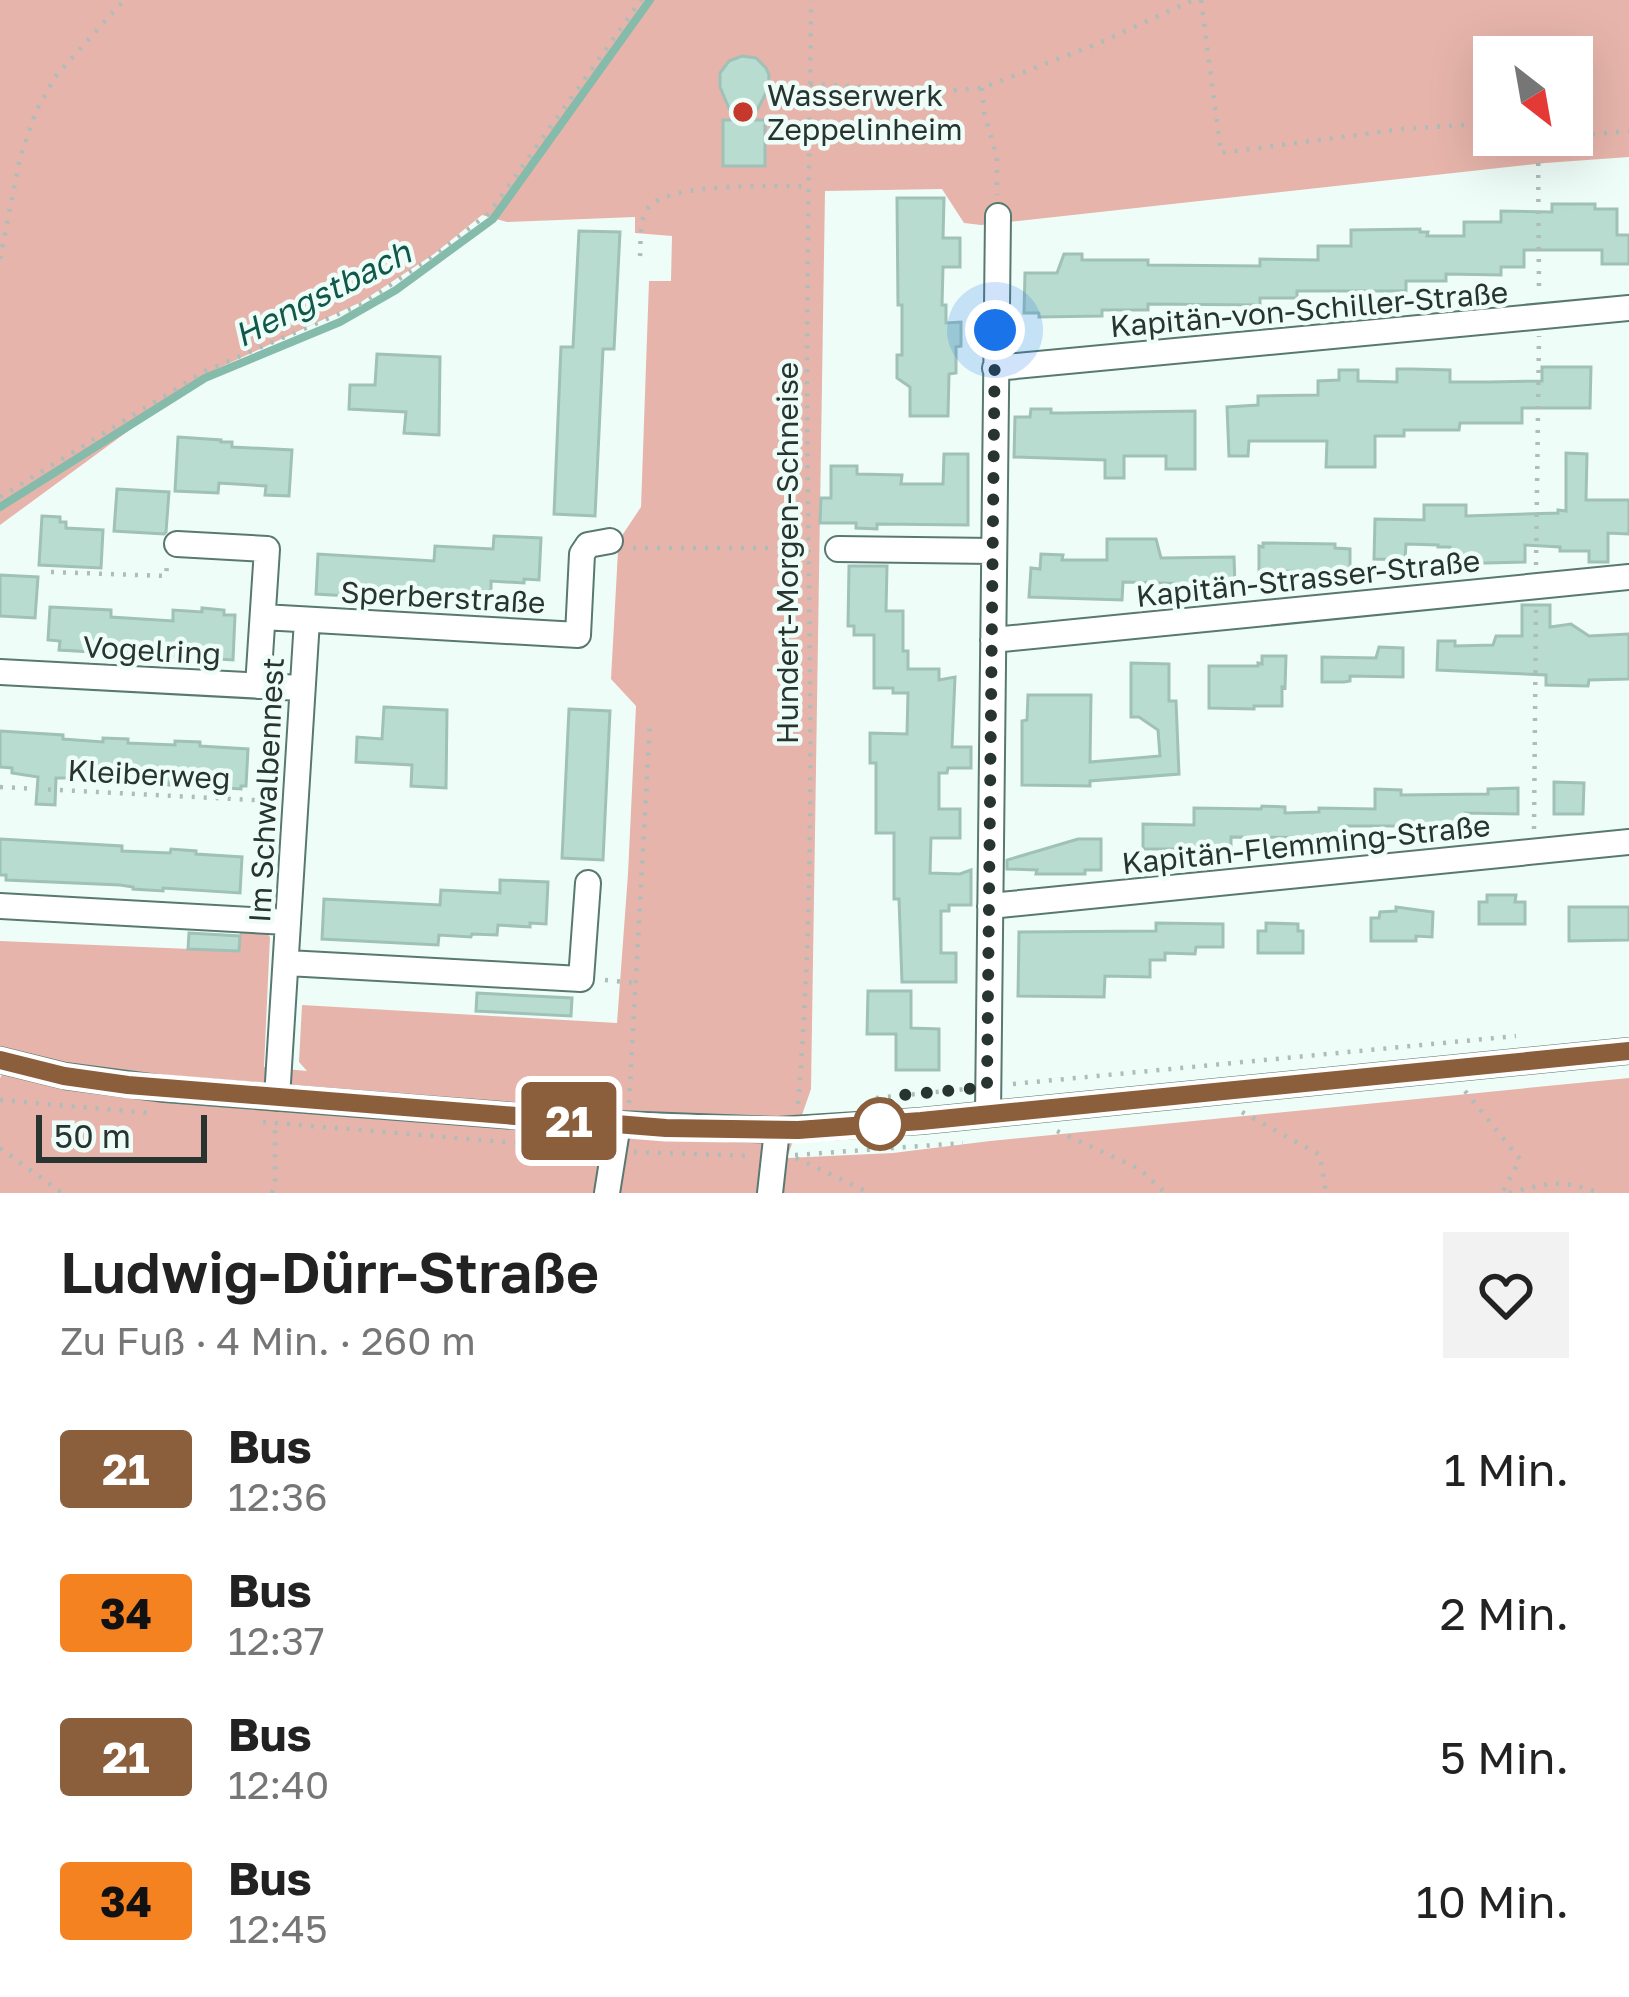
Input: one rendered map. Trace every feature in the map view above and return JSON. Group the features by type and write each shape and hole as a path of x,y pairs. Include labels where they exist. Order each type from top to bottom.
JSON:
{"street":[{"path":"988,1114 998,216"},
{"name":"Kapitän-von-Schiller-Straße","path":"995,368 1629,308"},
{"name":"Sperberstraße","path":"263,617 578,634 582,554 588,545 610,541"},
{"path":"177,544 267,549 258,686"},
{"path":"838,549 993,551"},
{"name":"Kapitän-Strasser-Straße","path":"993,640 1629,577"},
{"name":"Im Schwalbennest","path":"277,1098 307,620"},
{"name":"Vogelring","path":"0,672 301,688"},
{"name":"Kapitän-Flemming-Straße","path":"990,906 1629,842"},
{"path":"581,979 588,883"},
{"path":"0,906 287,922"},
{"name":"Im Schwalbennest","path":"287,963 581,979"},
{"path":"0,1060 91,1080 277,1098 624,1114 777,1130 1629,1051"},
{"path":"607,1193 624,1114"},
{"path":"770,1193 783,1156 777,1130"}],"path":[{"path":"0,259 20,158 36,111 55,77 124,0"},
{"path":"0,497 205,371 362,304 489,214 640,0"},
{"name":"Hundert-Morgen-Schneise","path":"798,1106 804,1033 810,548 811,0"},
{"path":"810,84 946,91 982,88 1197,0 1221,153 1473,124"},
{"path":"982,88 997,158 998,216"},
{"path":"1593,133 1629,131"},
{"path":"1533,852 1536,156"},
{"path":"640,256 643,219 650,205 684,190 809,186"},
{"path":"610,541 624,548 838,549"},
{"path":"51,572 166,576 168,545 177,544"},
{"path":"624,1114 650,722"},
{"name":"Kleiberweg","path":"0,787 295,802"},
{"path":"581,979 636,983"},
{"path":"869,1099 1534,1035"},
{"path":"1465,1091 1520,1159 1505,1193"},
{"path":"0,1100 160,1114"},
{"path":"1242,1112 1320,1155 1326,1193"},
{"path":"252,1121 275,1124 272,1193"},
{"path":"1057,1131 1140,1169 1166,1193"},
{"path":"0,1148 62,1193"},
{"path":"783,1156 870,1193"},
{"path":"1505,1193 1559,1183 1598,1193"}],"shaded area":[{"path":"0,0 1629,0 1629,157 981,225 964,223 942,189 825,191 811,1089 787,1158 893,1153 1629,1078 1629,1193 0,1193 0,1078 15,1053 0,1047 0,941 238,951 240,931 266,932 270,937 264,1067 307,1071 299,1062 302,1005 617,1023 636,706 611,679 618,551 621,537 641,507 649,281 671,281 672,236 635,233 635,217 507,222 482,215 434,254 361,302 206,374 0,525"}],"building":[{"name":"Wasserwerk Zeppelinheim","path":"756,58 769,75 768,89 752,120 765,120 765,166 723,166 723,120 734,120 720,87 720,73 729,61"},
{"path":"897,198 944,198 943,238 960,238 960,267 943,267 946,323 961,322 956,373 949,374 948,416 910,416 910,387 897,378 902,305 898,305"},
{"path":"1552,204 1617,209 1617,235 1629,235 1629,264 1602,264 1602,250 1524,250 1524,267 1501,267 1501,275 1446,274 1446,281 1406,281 1406,291 1297,291 1297,298 1260,298 1260,305 1148,304 1148,310 1102,310 1102,316 1024,313 1025,273 1057,273 1064,254 1082,254 1082,260 1148,260 1148,265 1260,266 1260,259 1318,260 1318,246 1351,246 1351,230 1420,229 1427,236 1464,236 1464,222 1501,222 1501,211 1552,212"},
{"path":"579,231 620,232 614,349 603,349 595,516 554,514 561,347 573,347"},
{"path":"377,354 440,357 439,435 404,433 406,412 349,409 350,385 375,385"},
{"path":"1542,367 1591,367 1590,408 1522,408 1522,423 1460,423 1459,430 1404,430 1404,436 1375,436 1375,467 1326,467 1327,441 1249,441 1248,456 1229,456 1227,407 1258,405 1258,396 1318,395 1318,381 1339,380 1339,370 1358,370 1358,381 1397,382 1397,369 1412,369 1450,370 1450,382 1489,382 1542,381"},
{"path":"1031,409 1051,409 1051,413 1195,411 1195,469 1166,469 1166,456 1124,456 1124,478 1105,478 1105,460 1014,457 1015,417 1030,417"},
{"path":"178,437 232,442 232,447 292,450 289,496 265,495 266,486 219,483 218,493 175,491"},
{"path":"1566,453 1587,454 1586,500 1629,500 1629,534 1608,533 1608,562 1589,562 1589,551 1525,545 1525,562 1450,564 1450,547 1406,544 1405,560 1374,559 1375,519 1424,520 1424,505 1466,505 1466,516 1566,511"},
{"path":"944,454 968,454 968,525 877,524 877,529 856,528 856,523 820,523 821,498 831,498 831,466 857,466 857,474 902,475 901,484 943,484"},
{"path":"117,489 169,492 166,532 114,531"},
{"path":"42,516 60,517 66,528 103,530 101,568 39,565"},
{"path":"494,536 541,538 539,580 491,581 491,591 432,592 432,601 316,594 318,554 434,561 435,546 493,549"},
{"path":"1107,539 1156,539 1161,558 1234,557 1235,585 1123,582 1122,600 1029,597 1031,568 1040,569 1041,554 1063,555 1062,560 1107,560"},
{"path":"1263,543 1335,544 1335,548 1350,549 1350,572 1259,571"},
{"path":"849,566 887,566 886,611 903,611 908,669 939,669 939,680 955,677 952,747 971,747 971,768 939,773 939,809 960,809 960,838 931,838 930,873 971,870 971,905 949,905 949,911 941,911 941,953 956,953 956,982 902,982 894,833 876,833 876,763 870,763 870,733 907,734 908,693 874,688 874,635 854,635 854,626 848,626"},
{"path":"0,575 38,577 35,618 0,616"},
{"path":"1522,605 1550,605 1550,627 1571,624 1589,636 1629,634 1629,679 1589,680 1588,686 1546,685 1546,675 1437,670 1438,641 1455,641 1455,646 1493,645 1496,636 1522,636"},
{"path":"50,607 111,610 111,617 173,621 173,610 224,610 224,615 235,615 233,660 59,650 60,641 48,640"},
{"path":"1379,647 1403,648 1403,677 1350,676 1350,681 1322,682 1322,657 1376,658"},
{"path":"1262,656 1286,656 1282,706 1209,708 1209,666 1258,666"},
{"path":"1131,663 1169,664 1169,701 1176,701 1179,774 1090,781 1090,786 1022,785 1022,721 1027,720 1028,695 1091,695 1090,762 1160,756 1158,730 1131,717"},
{"path":"384,707 447,710 446,788 411,786 412,765 356,762 357,737 382,739"},
{"path":"569,709 610,711 603,860 562,858"},
{"path":"0,731 248,749 246,786 169,785 84,774 56,778 55,805 36,804 38,777 0,767"},
{"path":"1554,782 1584,783 1583,814 1554,814"},
{"path":"1518,788 1518,814 1465,813 1465,826 1347,826 1347,838 1231,837 1231,849 1143,849 1143,824 1194,825 1194,808 1285,807 1285,813 1375,809 1375,789 1401,790 1401,795 1488,794 1488,789"},
{"path":"0,839 242,857 240,893 6,880 6,875 0,875"},
{"path":"1078,839 1101,839 1101,870 1036,874 1037,870 1007,869 1007,860"},
{"path":"500,880 548,882 546,924 498,925 497,935 439,935 438,945 322,939 324,899 440,905 441,890 500,893"},
{"path":"1487,895 1516,895 1515,902 1525,902 1525,924 1479,924 1479,902 1487,902"},
{"path":"1396,907 1433,912 1432,937 1371,941 1371,918 1396,911"},
{"path":"1569,907 1629,907 1629,940 1569,941"},
{"path":"1156,923 1223,924 1223,947 1196,947 1195,954 1165,953 1165,960 1150,960 1150,977 1105,976 1104,997 1018,996 1019,932 1156,931"},
{"path":"1266,923 1298,924 1298,931 1303,931 1303,953 1258,953 1258,931 1266,931"},
{"path":"189,933 240,936 239,951 188,949"},
{"path":"868,991 911,991 911,1028 939,1029 939,1070 896,1070 896,1034 867,1034"},
{"path":"477,993 572,998 571,1016 476,1011"}],"waterway":[{"name":"Hengstbach","path":"0,507 205,378 340,322 396,290 493,219 650,0"}],"bus line":[{"name":"21","path":"0,1060 128,1085 666,1128 777,1130 921,1121 1629,1051"}],"place":[{"name":"Wasserwerk Zeppelinheim","path":"743,112"}],"route":[{"path":"880,1124 893,1096 987,1087 995,330"}]}
